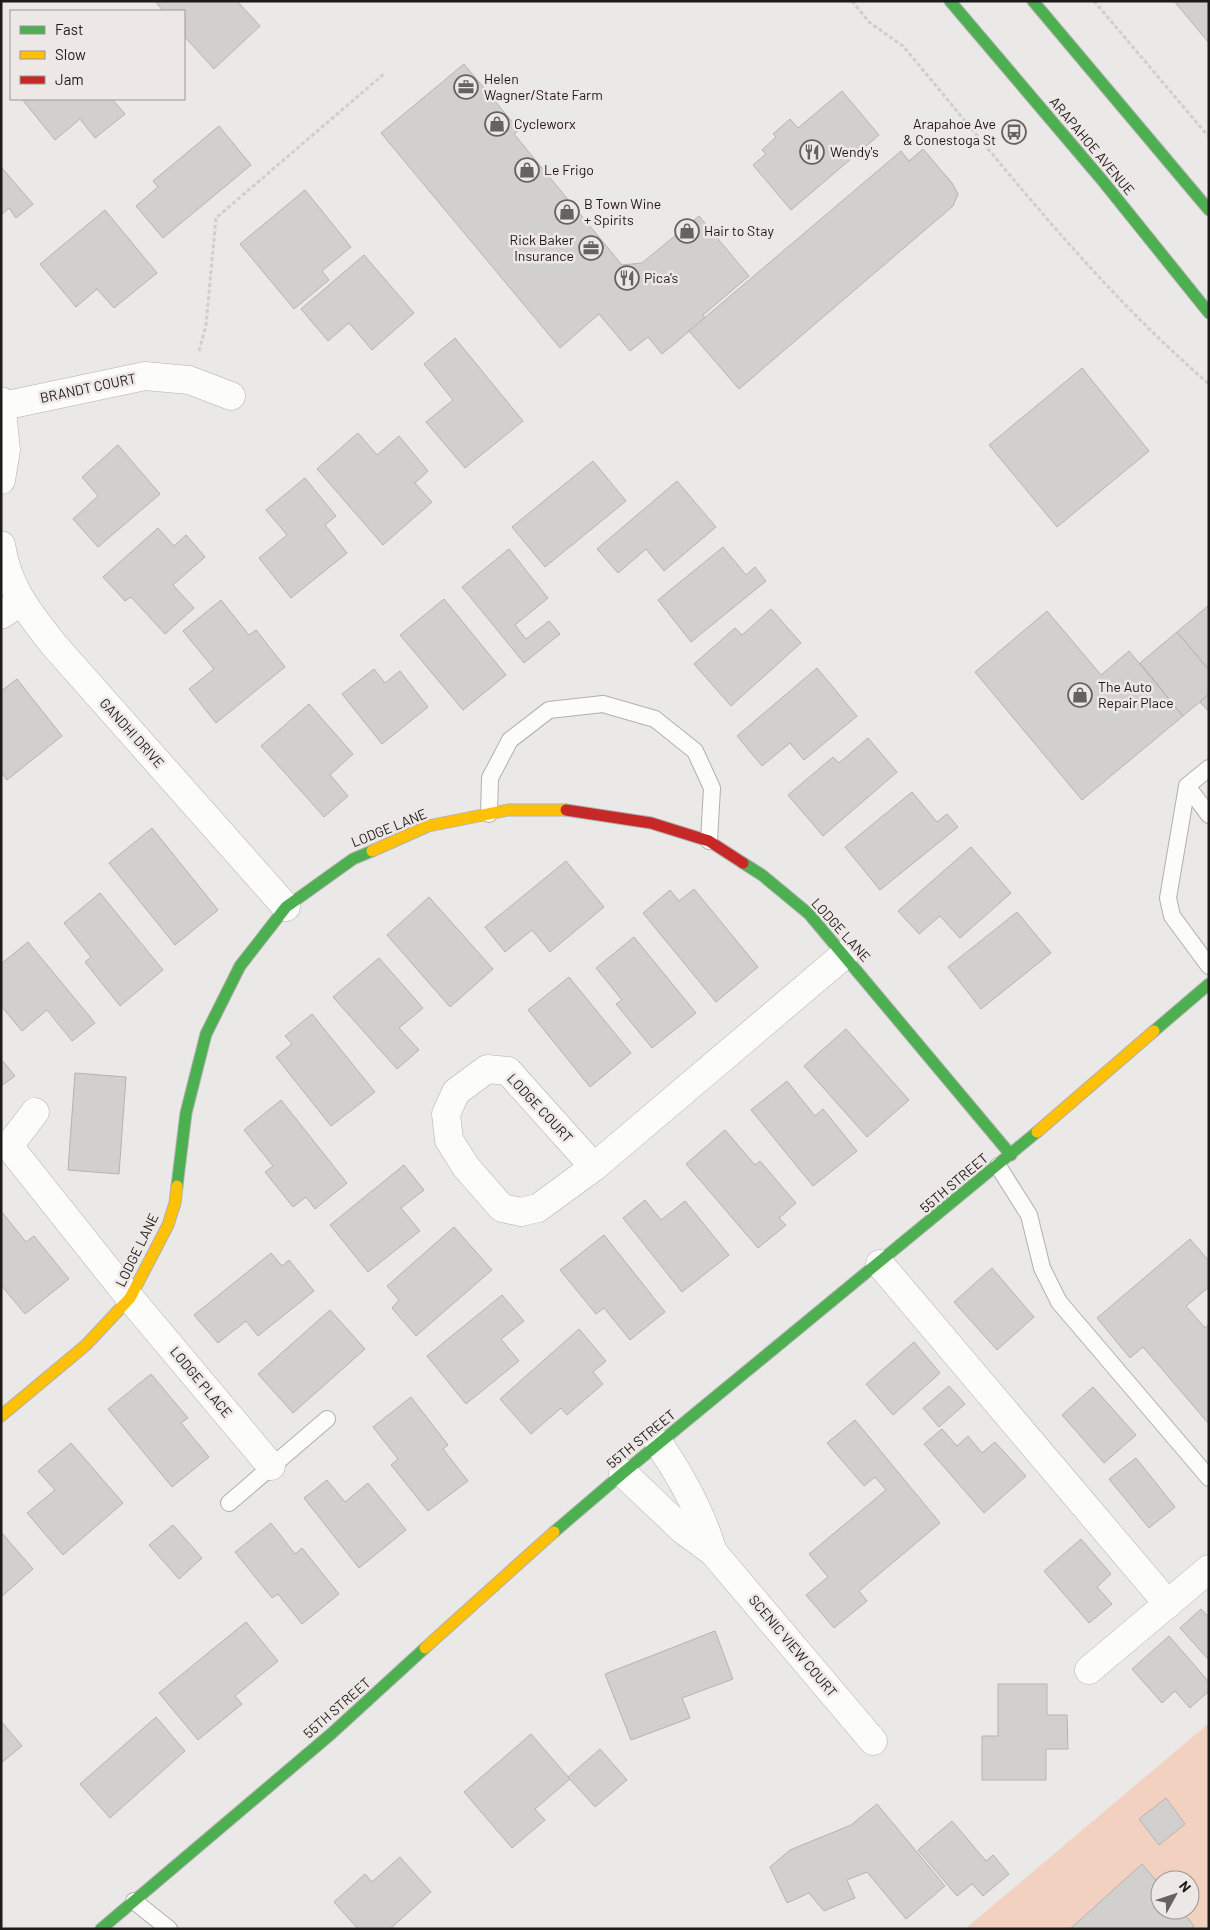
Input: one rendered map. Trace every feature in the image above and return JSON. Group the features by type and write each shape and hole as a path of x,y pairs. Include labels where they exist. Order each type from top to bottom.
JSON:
{"main road":[{"name":"ARAPAHOE AVENUE","path":"950,1 1102,180 1209,313"},
{"path":"1033,1 1209,210"},
{"name":"LODGE LANE","path":"1,1416 86,1345 130,1298 168,1225 175,1203 186,1113 206,1034 240,966 286,907 353,859 428,826 508,810 570,810 651,823 709,841 762,876 809,914 1011,1155"},
{"name":"55TH STREET","path":"101,1929 331,1734 496,1582 623,1473 998,1166 1209,984"}],"street":[{"name":"BRANDT COURT","path":"2,403 145,376 191,380 230,396"},
{"path":"1,480 6,450 2,403"},
{"name":"GANDHI DRIVE","path":"1,545 11,609 54,645 286,907"},
{"name":"LODGE COURT","path":"594,1168 508,1071 487,1069 456,1092 446,1114 449,1140 466,1167 502,1208 521,1212 538,1208 594,1168 844,955"},
{"name":"LODGE PLACE","path":"35,1112 9,1146 130,1298 271,1466"},
{"path":"880,1264 1168,1604"},
{"name":"SCENIC VIEW COURT","path":"659,1444 693,1498 704,1520 713,1552"},
{"name":"SCENIC VIEW COURT","path":"623,1473 683,1530 713,1552 873,1740"},
{"path":"1089,1670 1209,1569"}],"lane":[{"path":"488,814 490,778 510,740 549,710 603,704 655,719 695,750 712,788 709,841"},
{"path":"1209,768 1187,786 1168,898 1172,916 1209,966"},
{"path":"1187,786 1209,815"},
{"path":"998,1166 1028,1215 1042,1268 1058,1302 1209,1478"},
{"path":"229,1503 327,1419"},
{"path":"134,1902 169,1929"}],"path":[{"path":"852,1 869,22 903,46 1090,269 1162,343 1209,384"},
{"path":"1094,1 1209,137"},
{"path":"191,380 206,325 216,218 385,73"}],"shaded area":[{"path":"1209,1723 1209,1929 965,1929"}],"building":[{"path":"155,1 237,1 260,26 214,69 185,37 185,10 162,10"},
{"path":"1174,1 1209,1 1209,43"},
{"path":"464,64 519,130 514,134 622,265 642,263 699,216 749,276 703,315 705,318 662,354 648,337 630,351 599,314 560,348 381,133"},
{"name":"Wendy's","path":"842,91 879,135 791,210 753,165 766,154 762,150 776,137 773,134 790,119 798,128"},
{"path":"23,100 113,100 125,114 95,138 80,119 55,140"},
{"path":"219,126 251,165 163,238 136,206 158,187 153,181"},
{"path":"923,149 952,183 958,194 953,206 739,389 689,331 901,151 909,161"},
{"path":"1,167 33,204 16,218 9,208 1,215"},
{"path":"305,190 351,247 322,271 329,280 294,309 240,244"},
{"path":"105,210 157,273 114,308 97,289 76,307 40,264"},
{"path":"364,255 414,313 372,350 349,323 328,341 301,309"},
{"path":"455,338 523,421 465,468 426,422 453,400 424,364"},
{"path":"1082,368 1149,451 1057,527 989,445"},
{"path":"358,433 377,455 399,436 428,471 415,483 432,502 383,545 317,469"},
{"path":"118,445 160,494 98,547 73,519 98,496 82,477"},
{"path":"593,461 626,501 545,567 512,527"},
{"path":"305,478 336,516 325,525 347,553 291,598 259,558 287,535 266,510"},
{"path":"677,481 716,527 664,571 646,549 618,573 597,549"},
{"path":"158,528 174,546 186,535 205,557 173,585 194,608 165,634 131,597 125,601 103,577"},
{"path":"723,547 746,575 755,567 766,581 691,642 658,600"},
{"path":"509,549 548,598 515,625 526,639 549,621 560,634 524,663 462,587"},
{"path":"444,599 506,675 463,710 400,635"},
{"path":"221,600 249,635 256,630 285,667 216,723 189,689 214,669 183,631"},
{"path":"1209,605 1209,670 1177,632"},
{"path":"771,609 801,643 731,706 694,664 735,628 742,635"},
{"name":"The Auto Repair Place","path":"1047,611 1101,675 1129,651 1183,716 1082,800 975,672"},
{"path":"1177,632 1209,670 1209,694 1183,716 1140,663"},
{"path":"817,668 857,716 804,760 790,743 762,766 737,736"},
{"path":"374,669 385,683 400,671 428,707 382,744 342,694"},
{"path":"17,679 62,736 7,780 1,772 1,691"},
{"path":"1209,694 1209,712 1200,702"},
{"path":"309,704 353,754 330,775 348,796 324,817 261,746"},
{"path":"868,738 897,772 823,836 788,795 833,757 839,763"},
{"path":"912,792 937,822 947,814 958,827 880,890 845,847"},
{"path":"152,828 218,910 175,945 109,863"},
{"path":"971,847 1011,893 960,938 940,916 919,934 898,911"},
{"path":"566,861 604,907 550,952 532,930 505,952 485,927"},
{"path":"694,889 758,967 716,1002 643,913 670,890 679,901"},
{"path":"100,893 163,970 120,1006 85,962 91,957 64,923"},
{"path":"429,897 493,969 450,1007 387,935"},
{"path":"1017,912 1051,953 981,1009 948,967"},
{"path":"634,937 696,1013 652,1048 616,1004 622,1000 596,968"},
{"path":"28,942 95,1023 72,1041 47,1010 22,1031 1,1006 1,964"},
{"path":"379,958 423,1008 399,1028 419,1050 397,1069 333,997"},
{"path":"569,977 631,1053 590,1087 528,1010"},
{"path":"312,1014 375,1092 331,1126 276,1057 292,1044 285,1036"},
{"path":"846,1029 909,1100 867,1137 804,1066"},
{"path":"1,1059 15,1076 1,1086"},
{"path":"75,1073 126,1077 119,1174 68,1170"},
{"path":"787,1081 815,1116 823,1109 857,1151 813,1186 751,1110"},
{"path":"281,1100 347,1183 315,1209 306,1197 293,1207 265,1172 273,1166 244,1130"},
{"path":"725,1130 755,1165 760,1161 796,1203 779,1218 786,1225 758,1248 686,1164"},
{"path":"404,1165 424,1190 401,1208 420,1231 368,1272 330,1225"},
{"path":"645,1200 661,1220 685,1201 729,1255 682,1292 623,1218"},
{"path":"1,1211 26,1242 34,1236 69,1279 25,1314 1,1285"},
{"path":"454,1227 492,1270 416,1336 392,1308 399,1300 387,1286"},
{"path":"604,1235 665,1312 630,1340 604,1308 596,1314 560,1270"},
{"path":"1190,1239 1209,1261 1209,1287 1186,1306 1205,1328 1209,1324 1209,1424 1143,1347 1130,1358 1097,1318"},
{"path":"271,1253 282,1266 289,1260 314,1291 258,1336 246,1321 218,1343 194,1315"},
{"path":"992,1268 1034,1317 997,1350 954,1302"},
{"path":"502,1295 524,1321 501,1339 519,1361 466,1404 427,1356"},
{"path":"330,1310 365,1349 293,1413 258,1374"},
{"path":"579,1329 606,1361 593,1372 603,1384 567,1415 561,1408 531,1434 500,1399"},
{"path":"914,1342 940,1373 893,1415 866,1384"},
{"path":"151,1374 188,1418 181,1423 209,1457 172,1487 108,1409"},
{"path":"949,1386 965,1404 939,1427 923,1408"},
{"path":"1093,1387 1136,1435 1104,1463 1062,1415"},
{"path":"411,1397 448,1445 443,1449 468,1481 428,1511 391,1465 398,1459 373,1427"},
{"path":"855,1420 940,1523 859,1591 867,1601 834,1628 806,1595 828,1577 809,1554 886,1490 875,1477 864,1486 827,1443"},
{"path":"942,1429 957,1446 968,1436 982,1453 995,1442 1026,1476 984,1513 924,1444"},
{"path":"71,1443 123,1503 63,1555 27,1513 55,1490 38,1471"},
{"path":"1136,1458 1175,1507 1149,1528 1109,1479"},
{"path":"327,1480 345,1502 368,1483 406,1530 359,1568 304,1498"},
{"path":"271,1523 295,1554 302,1548 339,1594 302,1624 278,1594 272,1598 235,1552"},
{"path":"173,1525 202,1558 179,1579 149,1545"},
{"path":"1,1532 33,1569 1,1597"},
{"path":"1081,1539 1111,1574 1097,1587 1112,1604 1089,1623 1044,1571"},
{"path":"1201,1609 1209,1617 1209,1660 1180,1628"},
{"path":"246,1622 278,1661 235,1696 242,1704 198,1740 159,1693"},
{"path":"715,1631 733,1679 682,1698 690,1718 631,1740 605,1674"},
{"path":"1169,1636 1209,1682 1209,1691 1190,1708 1175,1691 1162,1703 1132,1669"},
{"path":"998,1684 1047,1684 1047,1715 1067,1715 1068,1749 1046,1749 1046,1780 982,1780 982,1736 998,1736"},
{"path":"156,1717 185,1751 110,1818 80,1784"},
{"path":"1,1721 22,1746 1,1763"},
{"path":"531,1734 570,1779 535,1809 545,1820 512,1848 464,1792"},
{"path":"600,1749 627,1780 595,1807 568,1777"},
{"path":"1166,1798 1185,1824 1159,1845 1139,1819"},
{"path":"877,1804 945,1886 906,1919 867,1872 847,1880 855,1898 824,1911 809,1893 787,1903 770,1867 790,1850 851,1825"},
{"path":"952,1821 986,1861 993,1855 1009,1874 983,1896 972,1884 957,1896 918,1850"},
{"path":"400,1857 431,1892 390,1929 358,1929 334,1902 365,1874 372,1882"},
{"path":"1142,1864 1150,1873 1150,1920 1189,1920 1194,1926 1191,1929 1070,1929"}],"traffic: fast":[{"path":"950,1 1102,180 1209,313"},
{"path":"1033,1 1209,210"},
{"path":"177,1186 186,1113 206,1034 240,966 286,907 353,859 372,851"},
{"path":"743,863 762,875 809,914 1011,1155"},
{"path":"1154,1031 1209,984"},
{"path":"554,1532 1037,1132"},
{"path":"101,1929 331,1734 425,1648"}],"traffic: slow":[{"path":"372,851 428,826 508,810 566,810"},
{"path":"1037,1132 1154,1031"},
{"path":"1,1416 86,1345 130,1298 168,1225 175,1203 177,1186"},
{"path":"425,1648 554,1532"}],"traffic: jam":[{"path":"566,810 651,823 709,841 743,863"}],"place":[{"name":"Helen Wagner/State Farm","path":"466,87"},
{"name":"Cycleworx","path":"497,124"},
{"name":"Arapahoe Ave & Conestoga St","path":"1014,132"},
{"name":"Wendy's","path":"812,152"},
{"name":"Le Frigo","path":"527,170"},
{"name":"B Town Wine + Spirits","path":"567,212"},
{"name":"Hair to Stay","path":"687,231"},
{"name":"Rick Baker Insurance","path":"591,248"},
{"name":"Pica's","path":"627,278"},
{"name":"The Auto Repair Place","path":"1080,695"}]}
